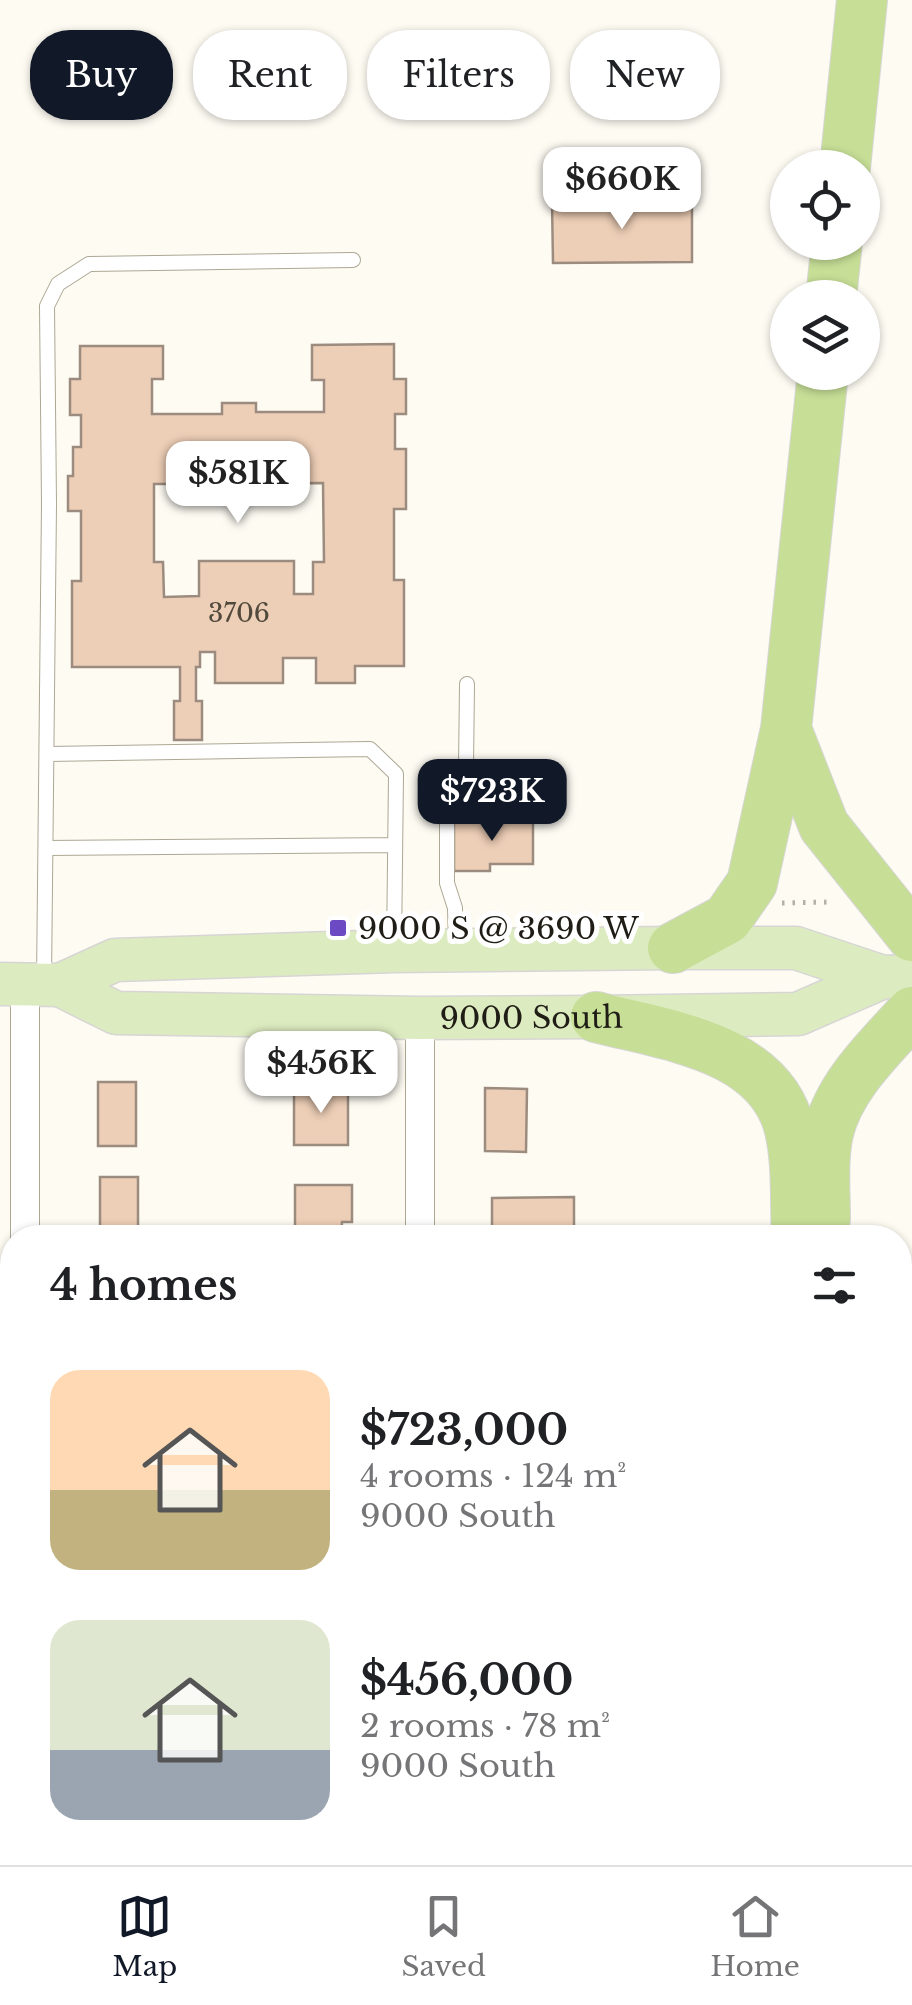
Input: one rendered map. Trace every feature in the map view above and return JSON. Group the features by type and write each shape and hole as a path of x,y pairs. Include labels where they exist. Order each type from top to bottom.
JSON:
{"highway":[{"path":"847,150 862,0"},
{"path":"673,948 726,919 752,884 786,729 822,390"},
{"path":"786,729 824,826 912,936"},
{"path":"826,1225 828,1133 902,988"},
{"path":"596,1017 710,1047 755,1074 776,1100 790,1129 796,1225"}],"main road":[{"path":"32,984 115,960 394,951 796,948 902,988"},
{"name":"9000 South","path":"32,984 116,1013 420,1018 798,1014 902,988"}],"street":[{"path":"26,1225 32,984"},
{"path":"420,1018 420,1225"}],"lane":[{"path":"32,984 46,848 47,306 58,284 89,264 353,260"},
{"path":"456,951 455,908 447,883 447,804 466,767 467,684"},
{"path":"47,754 370,749 396,774 394,951"},
{"path":"46,848 395,845"}],"path":[{"path":"779,903 831,902"}],"building":[{"path":"692,201 692,262 553,263 552,202"},
{"path":"394,344 394,379 406,379 406,414 395,414 395,449 406,449 406,509 394,509 394,580 404,580 404,666 355,666 355,683 316,683 316,658 283,658 283,683 215,683 215,652 200,652 196,701 202,701 202,740 174,740 174,701 180,701 180,667 72,667 72,581 81,581 81,511 68,511 68,476 73,476 73,447 81,447 81,415 70,415 70,379 80,379 80,346 163,346 163,379 152,379 152,414 222,414 222,403 256,403 256,412 324,412 324,380 312,380 312,345","holes":["323,483 324,562 313,562 313,594 294,594 294,561 199,561 199,596 164,597 163,562 154,562 154,484"]},
{"path":"454,820 533,820 533,864 490,864 490,871 454,871"},
{"path":"98,1082 136,1082 136,1146 98,1146"},
{"path":"294,1086 348,1086 348,1145 294,1145"},
{"path":"485,1088 527,1089 526,1152 485,1151"},
{"path":"100,1177 138,1177 138,1225 100,1225"},
{"path":"295,1185 352,1185 352,1222 295,1225"},
{"path":"574,1197 574,1225 492,1225 492,1198"}],"place":[{"name":"9000 S @ 3690 W","path":"338,928"}]}
